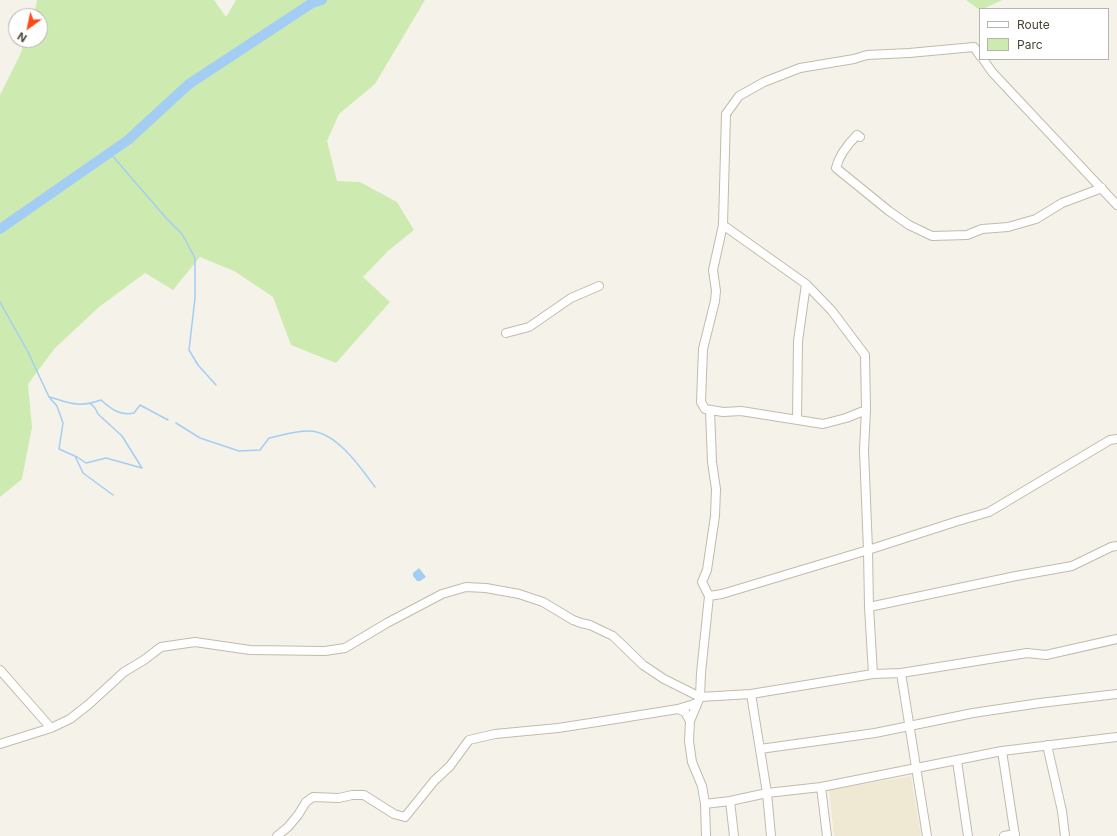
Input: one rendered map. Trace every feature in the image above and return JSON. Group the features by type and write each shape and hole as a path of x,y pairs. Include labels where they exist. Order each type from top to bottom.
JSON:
{"street":[{"path":"866,410 846,418 823,424 741,411 723,412 710,410 705,409 701,402 703,349 715,301 716,291 713,270 723,225 726,114 739,96 764,82 800,68 854,59 867,55 909,54 974,47 979,54"},
{"path":"984,60 992,72 1117,205"},
{"path":"860,137 857,135 848,144 838,160 836,168 889,211 909,225 932,236 967,235 982,229 1008,227 1036,219 1062,203 1102,188"},
{"path":"723,225 806,284 832,311 865,355 866,410 864,450 869,607 873,674"},
{"path":"797,419 798,341 806,284"},
{"path":"506,333 529,327 571,298 599,286"},
{"path":"706,836 705,804 702,786 692,762 689,741 690,721 698,700 708,596 702,582 707,570 715,516 716,489 712,462 710,410"},
{"path":"708,596 722,594 989,512 1110,440 1117,439"},
{"path":"869,607 1016,576 1072,566 1111,547 1117,546"},
{"path":"0,744 51,728 70,719 88,705 124,672 144,660 161,647 195,642 250,650 325,651 345,648 387,623 442,594 466,587 526,596 543,602 581,624 590,625 613,636 643,665 698,700"},
{"path":"277,836 288,827 306,802 313,797 339,798 352,795 364,795 394,814 405,817 434,781 450,766 469,740 495,734 558,728 597,722 678,708 698,700 751,694 873,674 901,673 1027,653 1046,655 1117,639"},
{"path":"0,670 51,728"},
{"path":"901,673 927,836"},
{"path":"751,694 767,793 771,836"},
{"path":"760,749 910,726 973,713 1117,694"},
{"path":"678,708 685,712 690,721"},
{"path":"705,804 730,801 767,793 822,787 1002,751 1117,737"},
{"path":"1047,746 1062,811 1065,836"},
{"path":"1002,751 1015,835 1004,836"},
{"path":"956,761 968,836"},
{"path":"822,787 827,836"},
{"path":"730,801 734,836"}],"shaded area":[{"path":"911,776 921,836 834,836 829,790"}],"green space":[{"path":"37,0 214,0 226,17 236,0 425,0 375,84 339,114 327,141 337,181 360,182 397,202 414,230 388,251 363,277 390,302 336,363 291,345 273,297 234,271 200,257 173,290 145,273 99,307 55,348 28,384 32,427 22,479 0,497 0,95 22,48 48,48 48,8 36,8"},
{"path":"966,0 1002,0 985,8 979,8 979,9"}],"water":[{"path":"419,568 426,577 420,581 417,581 413,576 413,573"}],"waterway":[{"path":"0,229 128,140 189,84 312,3 322,0"},
{"path":"110,153 167,219 182,234 195,258 195,298 189,350 198,365 216,385"},
{"path":"0,302 28,352 49,397 57,406 63,423 59,449 86,463 106,458 142,468 122,436 98,414 91,404"},
{"path":"50,397 75,404 87,404 101,400 112,409 124,414 134,413 140,405 168,420"},
{"path":"176,423 200,438 239,451 260,450 269,438 284,434 304,431 319,433 329,437 347,452 363,470 375,487"},
{"path":"75,456 83,473 113,495"}]}
